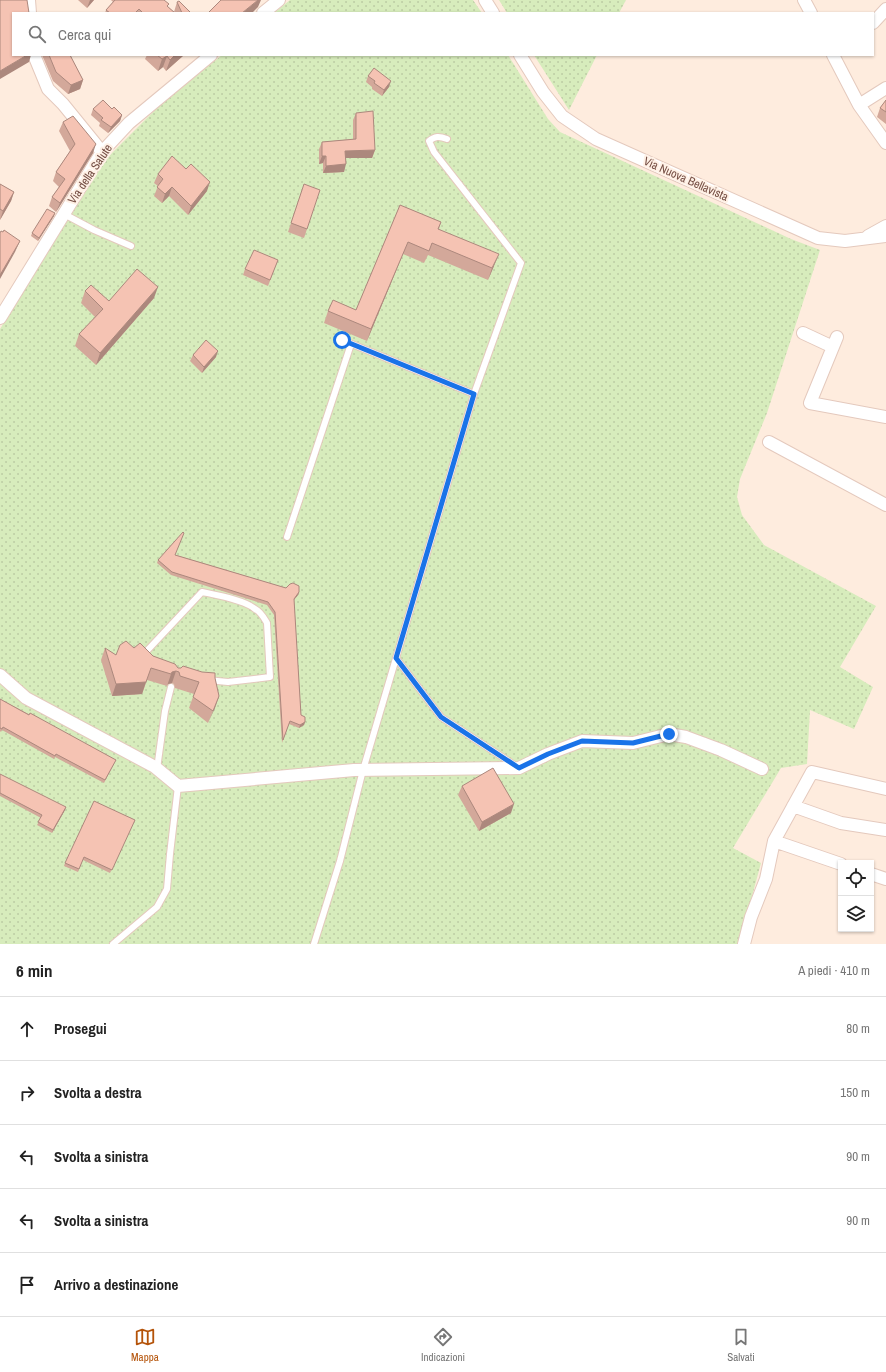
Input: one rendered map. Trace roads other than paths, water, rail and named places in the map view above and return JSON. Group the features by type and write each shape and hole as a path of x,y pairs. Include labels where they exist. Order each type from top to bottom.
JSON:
{"street":[{"path":"29,0 30,12"},
{"path":"264,12 279,0"},
{"path":"485,0 492,12"},
{"path":"804,0 810,12"},
{"path":"874,22 886,8"},
{"path":"34,56 48,89 102,152"},
{"name":"Via della Salute","path":"0,318 102,152 129,123 209,56"},
{"name":"Via Nuova Bellavista","path":"521,56 543,92 562,116 596,139 818,238 845,241 886,236"},
{"path":"838,57 859,105 886,143"},
{"path":"859,105 886,88"},
{"path":"864,238 886,226"},
{"path":"803,333 835,342 810,403 886,418"},
{"path":"769,442 886,504"},
{"path":"0,675 26,698 157,769 178,786 363,770 519,768 548,754 582,741 633,743 669,734 686,737 721,750 762,769"},
{"path":"744,944 751,917 766,879 774,841 812,772 886,789"},
{"path":"793,806 841,823 886,830"},
{"path":"774,841 838,863"},
{"path":"874,875 886,879"}],"lane":[{"path":"314,944 340,861 363,770 474,394 521,262 434,152 429,141 434,137 439,136 447,139"},
{"path":"64,214 94,230 131,246"},
{"path":"342,340 474,394"},
{"path":"287,537 351,344"},
{"path":"147,660 142,655 202,592 247,604 255,608 263,616 267,623 270,677 228,682 204,679"},
{"path":"396,658 441,717 519,768"},
{"path":"157,769 165,711 171,687"},
{"path":"113,944 157,907 167,889 178,786"}]}
